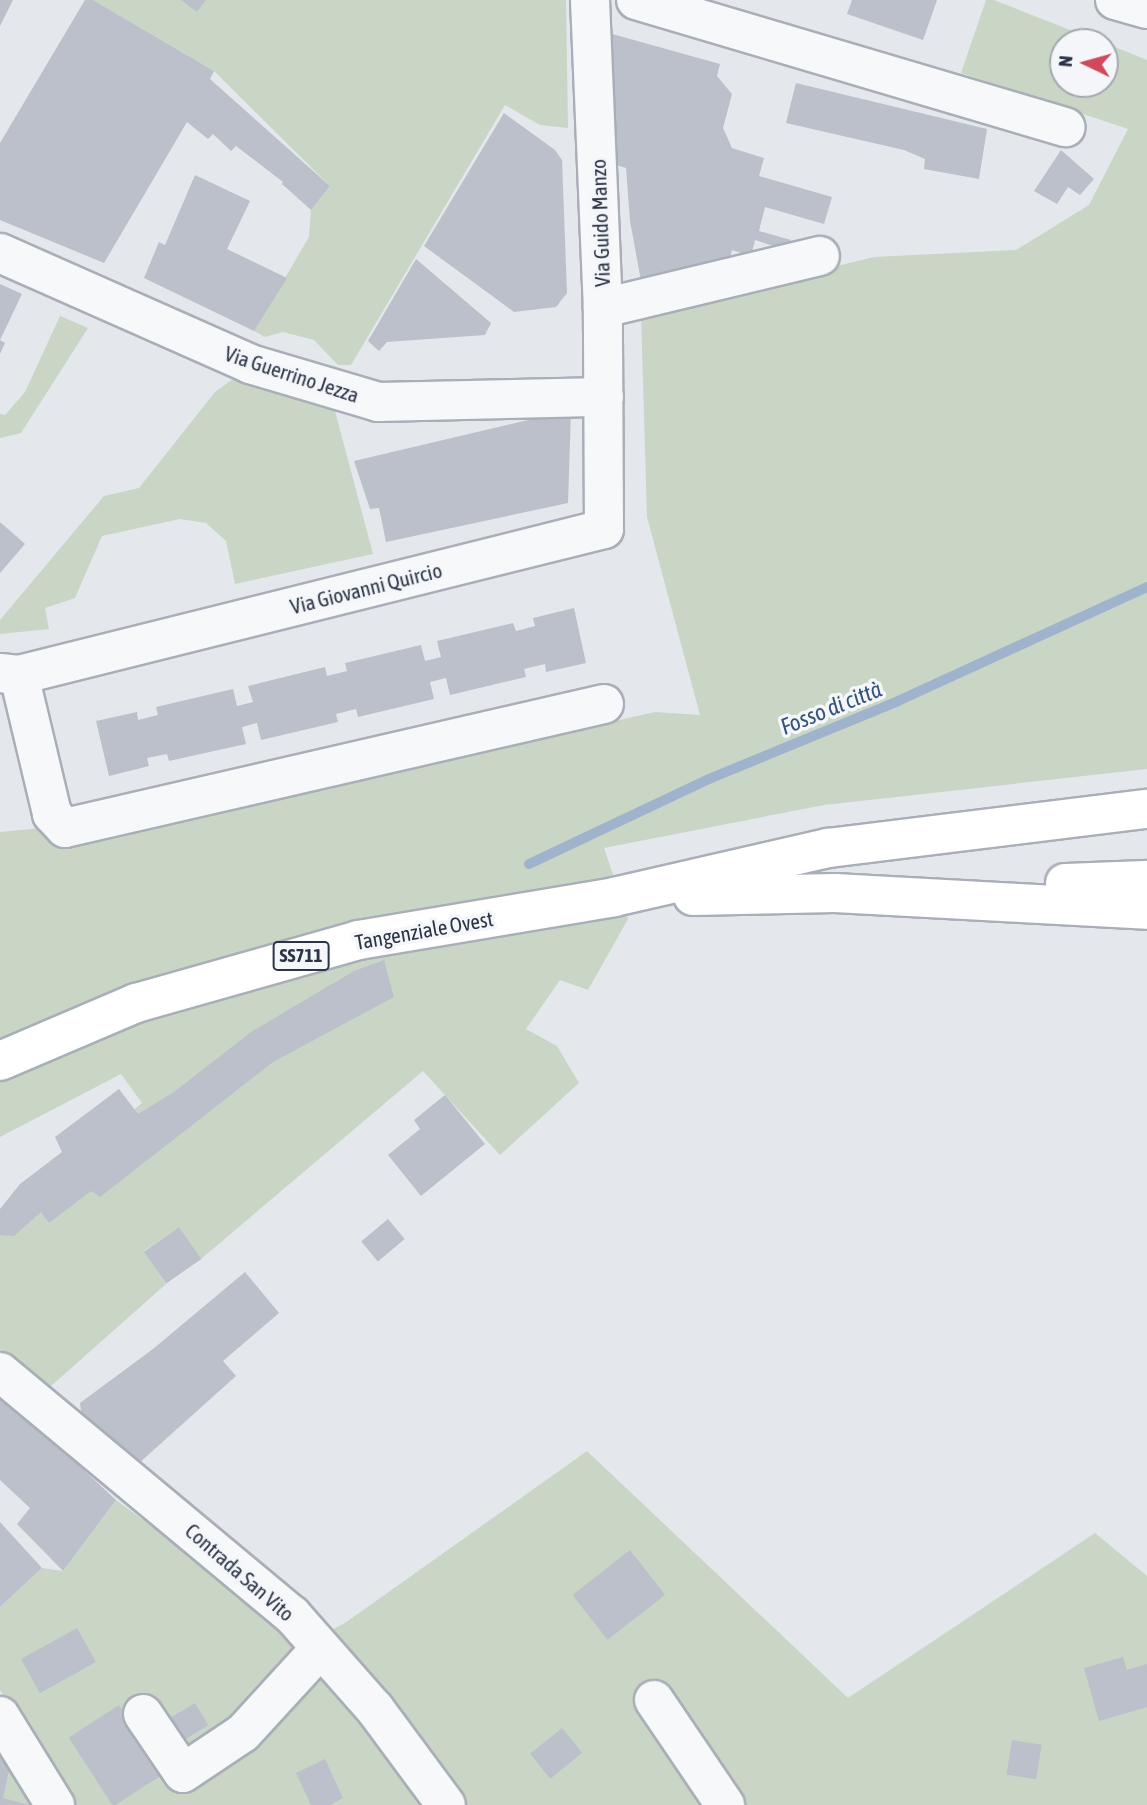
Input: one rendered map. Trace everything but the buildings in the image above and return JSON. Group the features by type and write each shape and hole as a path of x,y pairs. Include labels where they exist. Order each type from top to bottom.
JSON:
{"main road":[{"path":"614,897 828,848 1147,809"},
{"path":"828,848 1147,835"},
{"path":"614,897 835,893 1147,880"},
{"path":"835,893 1147,909"},
{"name":"Tangenziale Ovest","path":"0,1061 136,1003 358,940 614,897"}],"street":[{"name":"Via Guido Manzo","path":"590,0 603,308 820,256"},
{"path":"636,0 1066,127"},
{"path":"1115,0 1147,9"},
{"name":"Via Guerrino Jezza","path":"0,253 250,364 378,402 604,397"},
{"path":"603,308 604,397"},
{"name":"Via Giovanni Quircio","path":"10,674 604,529 604,397"},
{"path":"10,674 52,814 65,828 604,704"},
{"name":"Contrada San Vito","path":"0,1372 292,1615 375,1709 446,1805"},
{"path":"143,1714 183,1773 243,1733 320,1649"},
{"path":"654,1700 725,1805"},
{"path":"0,1716 55,1805"}],"green space":[{"path":"93,0 566,0 568,128 540,125 505,105 351,365 338,365 314,340 283,332 265,337 254,331 309,237 311,210 330,186 214,71"},
{"path":"986,0 994,0 1065,28 1049,28 1049,98 1119,98 1119,49 1147,60 1147,769 824,805 604,848 628,919 588,990 560,980 526,1029 557,1046 579,1083 500,1155 423,1071 201,1259 179,1227 144,1251 166,1284 51,1386 39,1385 0,1349 0,1221 142,1103 121,1074 0,1137 0,832 41,828 60,847 655,712 700,715 647,517 641,314 874,257 1016,250 1089,205 1128,129 961,73"},
{"path":"60,316 88,328 21,433 0,438 0,414 5,415 25,392"},
{"path":"233,379 335,411 373,554 235,584 226,541 206,523 180,519 102,536 75,598 45,608 49,629 0,634 0,620 104,496 139,488 215,392"},
{"path":"587,1451 848,1698 1095,1533 1147,1576 1147,1805 71,1805 0,1690 0,1607 42,1568 63,1571 116,1500 233,1586 300,1646 345,1623"},
{"path":"0,1741 39,1805 0,1805"}],"waterway":[{"name":"Fosso di città","path":"529,864 709,779 898,701 1147,587"}]}
